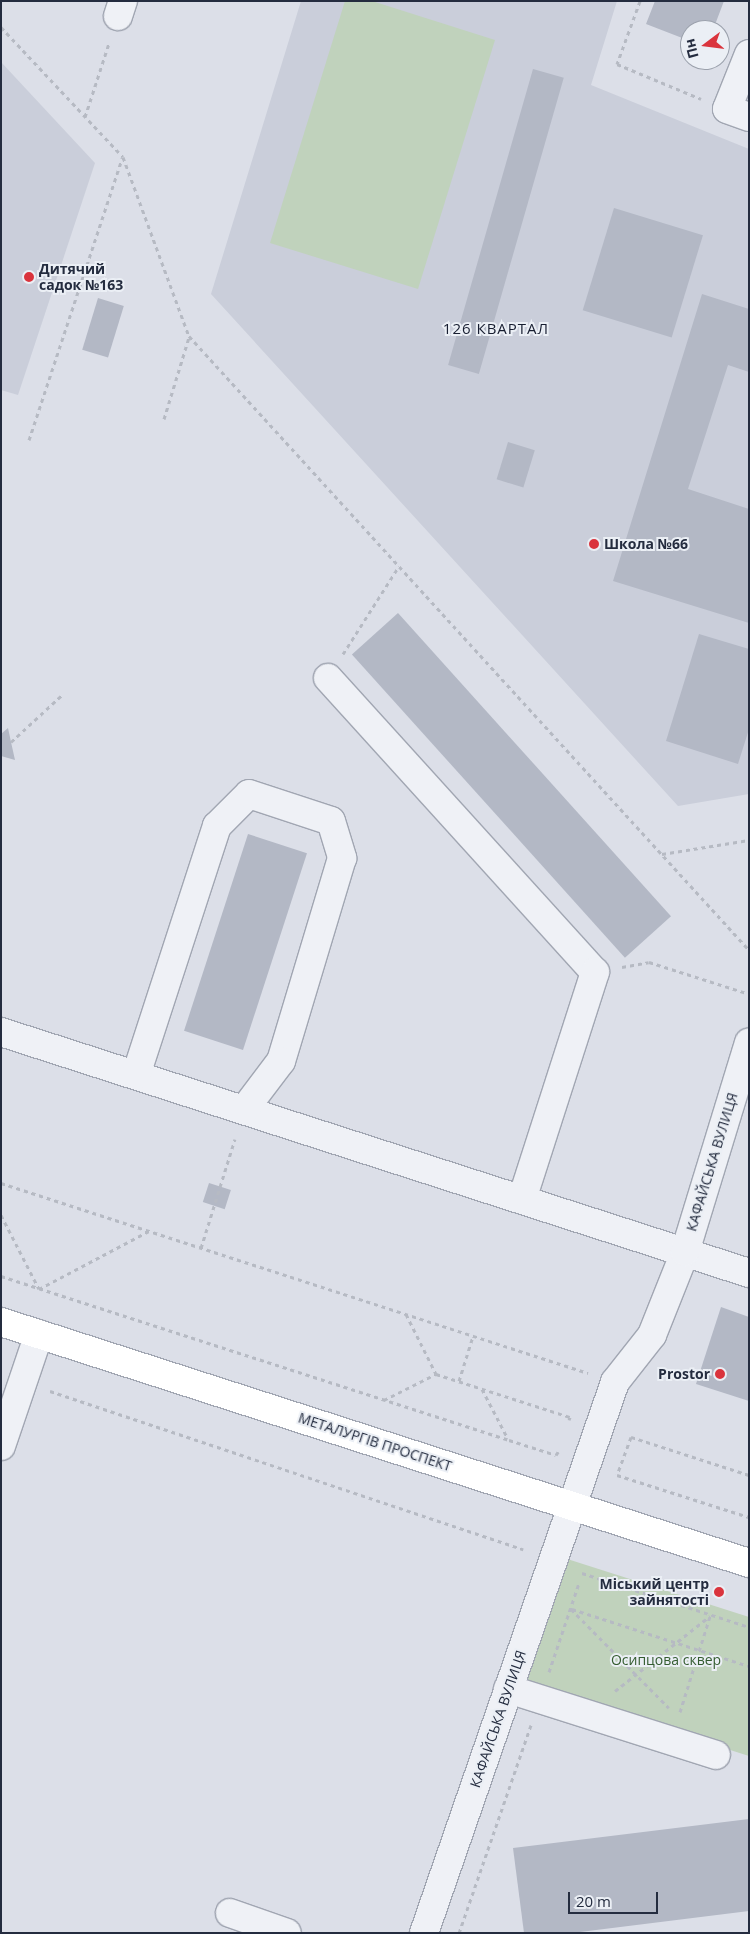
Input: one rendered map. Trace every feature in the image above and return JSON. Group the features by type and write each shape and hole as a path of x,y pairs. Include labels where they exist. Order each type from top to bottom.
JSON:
{"highway":[{"name":"МЕТАЛУРГІВ ПРОСПЕКТ","path":"1,1322 749,1562"}],"street":[{"path":"738,113 749,54"},
{"path":"328,678 595,972 522,1200"},
{"path":"136,1075 217,826 248,794 331,820 342,858 298,1005 281,1061 244,1110"},
{"path":"1,1032 749,1273"},
{"name":"КАФАЙСЬКА ВУЛИЦЯ","path":"424,1933 615,1382 652,1335 684,1252 749,1043"},
{"path":"1,1446 39,1334"},
{"path":"508,1689 716,1755"},
{"path":"230,1913 287,1933"}],"path":[{"path":"640,1 617,64 738,113"},
{"path":"85,117 121,9"},
{"path":"1,26 123,157 189,336 749,950"},
{"path":"29,440 123,157"},
{"path":"164,419 189,336"},
{"path":"356,633 399,566"},
{"path":"11,742 63,694"},
{"path":"662,854 749,840"},
{"path":"627,966 649,962 749,994"},
{"path":"201,1248 244,1110"},
{"path":"1,1183 583,1372"},
{"path":"1,1215 39,1289"},
{"path":"39,1289 149,1231"},
{"path":"1,1276 556,1455"},
{"path":"406,1314 436,1374"},
{"path":"459,1381 473,1336"},
{"path":"384,1400 436,1374 570,1417"},
{"path":"22,1382 523,1550"},
{"path":"482,1389 509,1440"},
{"path":"749,1475 631,1437 617,1475 749,1517"},
{"path":"459,1933 583,1571 749,1628"},
{"path":"571,1609 678,1717 710,1615"},
{"path":"571,1609 749,1666"},
{"path":"587,1714 710,1615"}],"shaded area":[{"name":"Школа №66","path":"301,1 617,1 591,85 749,149 749,794 678,806 211,294"},
{"name":"Дитячий садок №163","path":"1,62 95,163 18,395 1,390"}],"green space":[{"path":"345,1 372,1 495,40 418,289 270,243"},
{"name":"Осипцова сквер","path":"561,1557 749,1617 749,1756 520,1683"}],"building":[{"path":"655,1 724,1 717,20 680,20 680,37 646,24"},
{"path":"533,69 564,78 479,374 448,365"},
{"path":"614,208 703,235 672,338 583,310"},
{"path":"702,294 749,309 749,372 728,365 688,489 749,509 749,623 613,581"},
{"path":"98,298 124,306 108,358 82,350"},
{"path":"508,442 535,450 523,487 497,479"},
{"path":"398,613 671,916 625,958 352,654"},
{"path":"699,634 749,649 749,729 738,764 666,741"},
{"path":"8,728 15,760 1,756 1,734"},
{"path":"248,834 307,853 243,1050 184,1031"},
{"path":"209,1183 231,1190 225,1209 203,1202"},
{"path":"721,1307 749,1317 749,1401 696,1384"},
{"path":"749,1819 749,1911 572,1933 524,1933 513,1848"}],"place":[{"name":"Дитячий садок №163","path":"29,277"},
{"name":"Школа №66","path":"594,544"},
{"name":"Prostor","path":"720,1374"},
{"name":"Міський центр зайнятості","path":"719,1592"}],"district":[{"name":"126 КВАРТАЛ","path":"496,329"}]}
